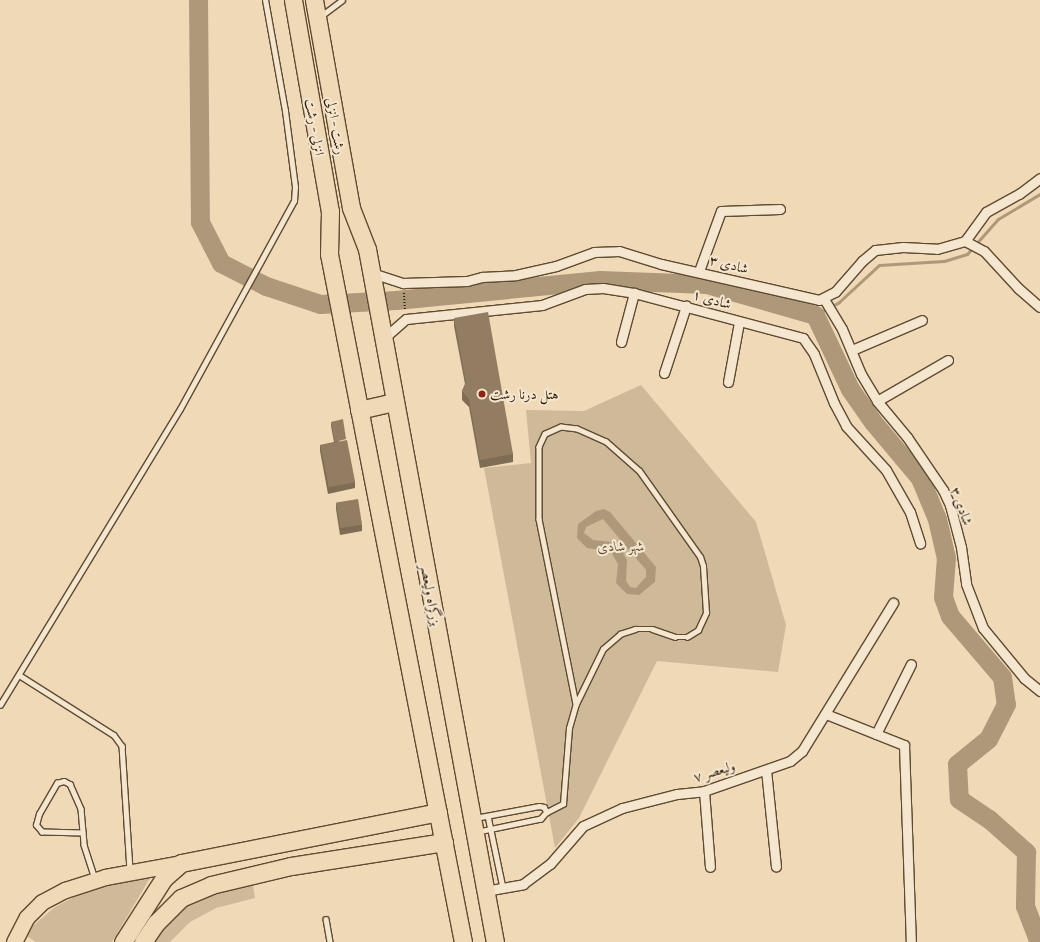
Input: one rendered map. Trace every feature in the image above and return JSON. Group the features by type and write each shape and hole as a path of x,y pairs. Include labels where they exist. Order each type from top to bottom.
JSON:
{"highway":[{"name":"انزلی - رشت","path":"293,0 330,211 329,254 360,410"},
{"name":"رشت - انزلی","path":"314,0 351,208 368,249"},
{"name":"بزرگراه ولیعصر","path":"368,249 495,942"},
{"path":"395,402 360,410 463,942"},
{"path":"123,942 164,878 181,863 438,812"},
{"path":"286,841 291,866"},
{"path":"143,942 156,923 181,898 224,880 291,866 444,842"},
{"path":"220,855 224,880"}],"main road":[{"path":"14,942 27,917 42,902 65,890 96,880 130,872 181,863"}],"street":[{"path":"824,298 835,292 862,260 875,250 903,247 937,249 965,241 986,212 1019,194 1040,178"},
{"path":"699,271 721,211 780,209"},
{"path":"965,241 984,251 1018,288 1040,307"},
{"name":"شادی ۳","path":"372,275 403,283 467,281 482,277 516,275 556,266 594,252 619,251 661,264 699,271 819,300 824,298 852,350 861,374 877,401 907,437 950,505 961,547 966,584 983,628 1024,678 1040,691"},
{"name":"شادی ۱","path":"406,319 542,305 585,289 603,288 634,293 803,338 814,354 834,403 846,426 886,470 910,512 920,543"},
{"path":"621,342 634,293"},
{"path":"664,373 686,306"},
{"path":"383,334 406,319"},
{"path":"852,350 922,320"},
{"path":"728,382 739,322"},
{"path":"877,401 948,360"},
{"name":"ولیعصر ۷","path":"485,891 523,884 550,864 582,826 622,808 677,794 704,791 790,761 802,751 893,603"},
{"path":"876,734 911,664"},
{"path":"826,714 904,745 911,942"},
{"path":"766,770 776,866"},
{"path":"704,791 710,867"}],"lane":[{"path":"0,706 180,409 240,301 259,262 289,214 295,187 265,0"},
{"path":"318,18 342,0"},
{"path":"473,826 491,829 541,819 547,812 563,804 569,728 576,704 603,649 620,634 643,628 681,638 698,630 706,614 703,566 692,542 631,462 597,438 577,429 561,426 548,431 539,447 539,519 576,704"},
{"path":"19,675 114,735 122,746 130,872"},
{"path":"83,833 42,832 36,825 39,814 57,783 64,781 70,784 81,809 83,833 96,880"},
{"path":"473,826 488,816 539,806 544,807 547,812"},
{"path":"488,816 503,888"},
{"path":"326,919 330,942"}],"path":[{"path":"403,283 406,319"}],"green space":[{"name":"شهر شادی","path":"641,385 756,522 786,625 778,672 657,661 579,818 555,848 484,468 531,463 526,410 584,411"},
{"path":"150,878 112,942 36,942 27,936 29,929 55,907 80,894 109,885"},
{"path":"252,879 255,898 216,908 190,922 170,942 151,942 161,927 191,902"}],"shaded area":[{"path":"604,509 610,512 656,567 655,582 639,595 627,594 616,583 618,564 611,552 587,548 577,538 578,524 596,511","holes":["603,519 646,570 646,577 636,588 630,587 626,581 627,560 621,549 612,542 593,540 584,533 586,527"]}],"building":[{"name":"هتل درنا رشت","path":"488,312 513,454 480,460 469,399 462,391 466,382 454,318"},
{"path":"343,419 346,439 335,442 331,422"},
{"path":"347,440 355,482 329,487 320,445"},
{"path":"358,499 362,525 340,528 336,502"}],"waterway":[{"path":"198,0 200,222 221,263 266,286 320,304 396,300 600,280 707,284 815,315 850,389 873,422 920,478 937,519 946,557 943,597 950,616 1002,677 1006,704 988,739 957,764 959,799 989,819 1026,852 1025,906 1039,942"},
{"path":"815,315 839,302 879,265 944,261 967,254 998,219 1040,194"}],"place":[{"name":"هتل درنا رشت","path":"482,394"}]}
